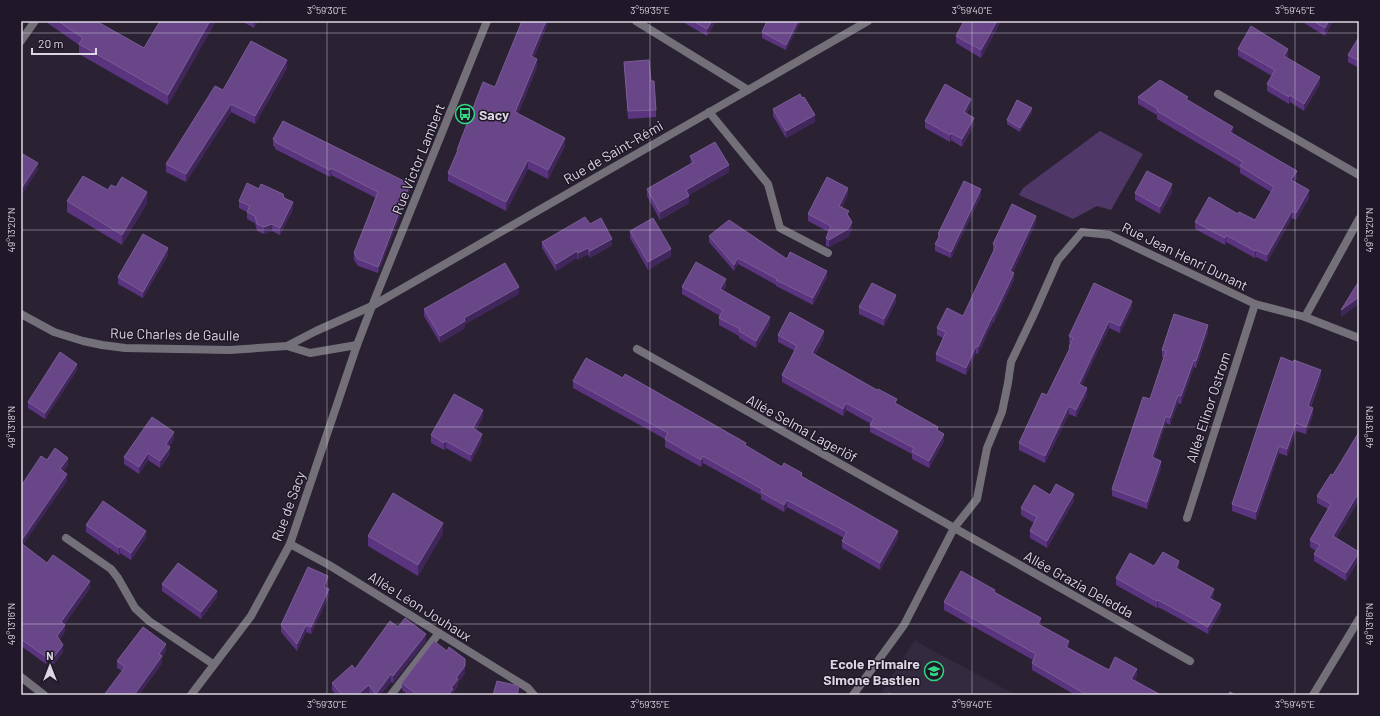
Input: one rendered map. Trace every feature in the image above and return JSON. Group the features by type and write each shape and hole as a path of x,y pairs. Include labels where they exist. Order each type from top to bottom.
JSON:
{"street":[{"path":"21,41 35,21"},
{"name":"Rue Victor Lambert","path":"372,306 487,21"},
{"path":"636,21 748,90"},
{"name":"Rue de Saint-Rémi","path":"372,306 868,21"},
{"path":"1218,94 1359,175"},
{"path":"709,112 768,184 780,228 828,253"},
{"path":"1305,317 1359,219"},
{"name":"Rue Jean Henri Dunant","path":"954,528 977,499 987,448 1002,412 1011,362 1058,260 1082,232 1110,235 1255,304 1305,317 1359,338"},
{"name":"Allée Elinor Ostrom","path":"1187,518 1255,304"},
{"name":"Rue de Sacy","path":"191,695 213,664 251,616 290,544 372,306"},
{"name":"Rue Charles de Gaulle","path":"287,346 316,331 372,306"},
{"name":"Rue Charles de Gaulle","path":"21,314 54,332 102,346 125,348 230,350 287,346 310,353 357,346"},
{"name":"Allée Selma Lagerlöf","path":"637,349 954,528"},
{"path":"853,695 904,625 954,528"},
{"name":"Allée Grazia Deledda","path":"954,528 1190,661"},
{"path":"66,538 111,569 118,578 135,608 149,621 213,664"},
{"name":"Allée Léon Jouhaux","path":"290,544 329,565 528,688 534,695"},
{"path":"1313,695 1359,619"},
{"path":"391,695 439,633"},
{"path":"21,677 44,695"}],"shaded area":[{"path":"1100,131 1143,154 1111,210 1097,206 1073,219 1019,195 1023,188"},
{"name":"Ecole Primaire Simone Bastien","path":"915,640 928,648 1016,695 880,695"}],"building":[{"path":"58,21 96,21 144,48 160,21 210,21 168,95 79,44 83,38"},
{"path":"522,21 546,21 531,56 537,59 515,112 565,138 548,170 528,160 506,202 448,173 483,82 495,87"},
{"path":"693,21 712,21 707,29"},
{"path":"767,21 798,21 786,45 762,32"},
{"path":"964,21 997,21 981,50 956,36"},
{"path":"1313,21 1329,21 1325,28"},
{"path":"1251,26 1288,49 1284,56 1320,77 1304,104 1290,95 1289,97 1267,84 1275,70 1238,49"},
{"path":"1359,37 1359,61 1348,55"},
{"path":"251,41 287,60 255,116 231,104 186,174 166,164 215,86 223,90"},
{"path":"649,60 651,81 654,81 656,110 628,111 624,62"},
{"path":"1160,80 1188,97 1186,99 1233,127 1230,132 1297,171 1291,180 1309,190 1296,213 1292,211 1267,255 1256,250 1255,251 1226,235 1225,238 1195,222 1209,197 1238,214 1239,212 1255,220 1274,187 1240,166 1243,162 1157,111 1158,109 1138,97"},
{"path":"945,84 971,99 964,112 974,118 962,139 951,133 950,135 925,121"},
{"path":"800,94 802,98 804,97 815,115 786,131 773,109"},
{"path":"1017,100 1032,108 1020,128 1007,120"},
{"path":"283,121 410,184 378,267 358,259 354,253 378,192 275,142 276,141 273,139"},
{"path":"715,142 729,165 686,190 689,196 660,212 647,189 694,162 690,156"},
{"path":"21,153 38,163 21,189"},
{"path":"1147,171 1172,184 1160,207 1135,193"},
{"path":"83,176 108,190 111,185 116,187 122,177 147,192 122,235 67,201"},
{"path":"827,177 848,188 839,206 849,211 847,214 852,222 848,229 829,240 826,238 831,226 808,214"},
{"path":"964,181 981,189 951,252 935,244 940,235 938,234"},
{"path":"247,183 259,189 261,184 283,194 284,198 293,202 280,228 272,224 264,227 257,224 255,216 247,212 250,206 239,201"},
{"path":"1012,204 1036,216 1010,271 1014,273 978,347 976,346 966,368 936,354 946,332 937,328 947,308 963,316 996,246 993,244"},
{"path":"585,217 590,224 601,218 612,239 590,251 588,248 578,253 577,251 556,264 542,242"},
{"path":"653,218 671,249 648,262 630,231"},
{"path":"729,220 787,259 790,252 827,271 813,298 776,280 777,279 738,258 734,265 709,236"},
{"path":"143,234 168,248 143,292 118,277"},
{"path":"696,262 726,279 720,289 770,317 756,341 739,331 740,329 719,318 723,310 682,287"},
{"path":"505,263 519,287 464,318 465,321 440,336 424,309"},
{"path":"1359,281 1359,297 1341,310"},
{"path":"872,283 896,295 884,319 859,307"},
{"path":"1094,283 1132,301 1120,326 1109,321 1079,384 1087,388 1076,410 1069,406 1045,456 1019,443 1042,393 1047,395 1070,348 1069,347 1073,338 1069,336"},
{"path":"790,312 824,331 812,353 877,390 878,389 897,399 895,403 938,427 937,430 944,434 929,461 912,452 914,448 870,425 874,418 846,403 843,409 782,375 797,346 778,335"},
{"path":"1174,314 1208,325 1196,361 1194,360 1181,396 1178,395 1170,418 1166,416 1152,457 1161,461 1147,502 1112,489 1143,397 1150,399 1166,351 1162,350"},
{"path":"60,352 77,364 45,413 28,402"},
{"path":"1281,357 1321,370 1308,406 1313,408 1306,427 1296,423 1287,449 1279,446 1256,512 1232,504"},
{"path":"586,358 623,378 625,374 746,443 745,445 782,467 784,463 802,473 801,476 898,531 880,563 842,541 847,532 787,500 784,505 761,492 762,489 703,456 701,460 665,439 668,433 573,381"},
{"path":"454,394 483,410 473,428 482,434 471,455 446,441 444,443 431,435"},
{"path":"152,417 174,432 166,444 170,447 160,461 148,453 139,467 124,457"},
{"path":"1359,432 1359,492 1333,536 1359,552 1346,573 1314,554 1320,545 1310,540 1331,504 1317,496 1331,474 1333,475"},
{"path":"55,448 68,458 60,469 67,474 21,541 21,486 41,456 47,460"},
{"path":"1056,484 1074,494 1047,541 1030,531 1037,517 1021,508 1034,485 1050,495"},
{"path":"393,493 443,523 418,565 368,536"},
{"path":"103,501 146,531 131,553 120,546 119,548 86,525"},
{"path":"21,543 47,563 53,555 90,581 61,622 65,625 57,636 63,645 54,657 48,653 46,657 21,639"},
{"path":"1163,552 1179,561 1176,568 1214,589 1209,598 1221,604 1208,627 1116,578 1130,553 1154,566"},
{"path":"178,563 217,591 201,612 162,584"},
{"path":"308,567 328,576 324,587 329,589 311,627 306,625 297,644 281,625"},
{"path":"961,571 995,590 994,592 1041,618 1038,624 1069,641 1066,647 1109,670 1115,657 1137,669 1131,679 1161,695 1087,695 1032,663 1036,654 944,602"},
{"path":"405,618 426,634 393,676 391,674 376,694 369,685 357,695 342,695 332,683 352,665 355,669 390,621 398,627"},
{"path":"143,627 166,644 159,654 162,656 134,695 104,695 125,667 117,661"},
{"path":"434,641 447,651 449,647 465,659 465,666 456,678 458,679 448,695 415,695 416,694 402,683"},
{"path":"497,681 519,686 517,695 493,695"},
{"path":"1230,692 1236,695 1228,695"}],"place":[{"name":"Sacy","path":"465,114"},
{"name":"Ecole Primaire Simone Bastien","path":"934,671"}]}
